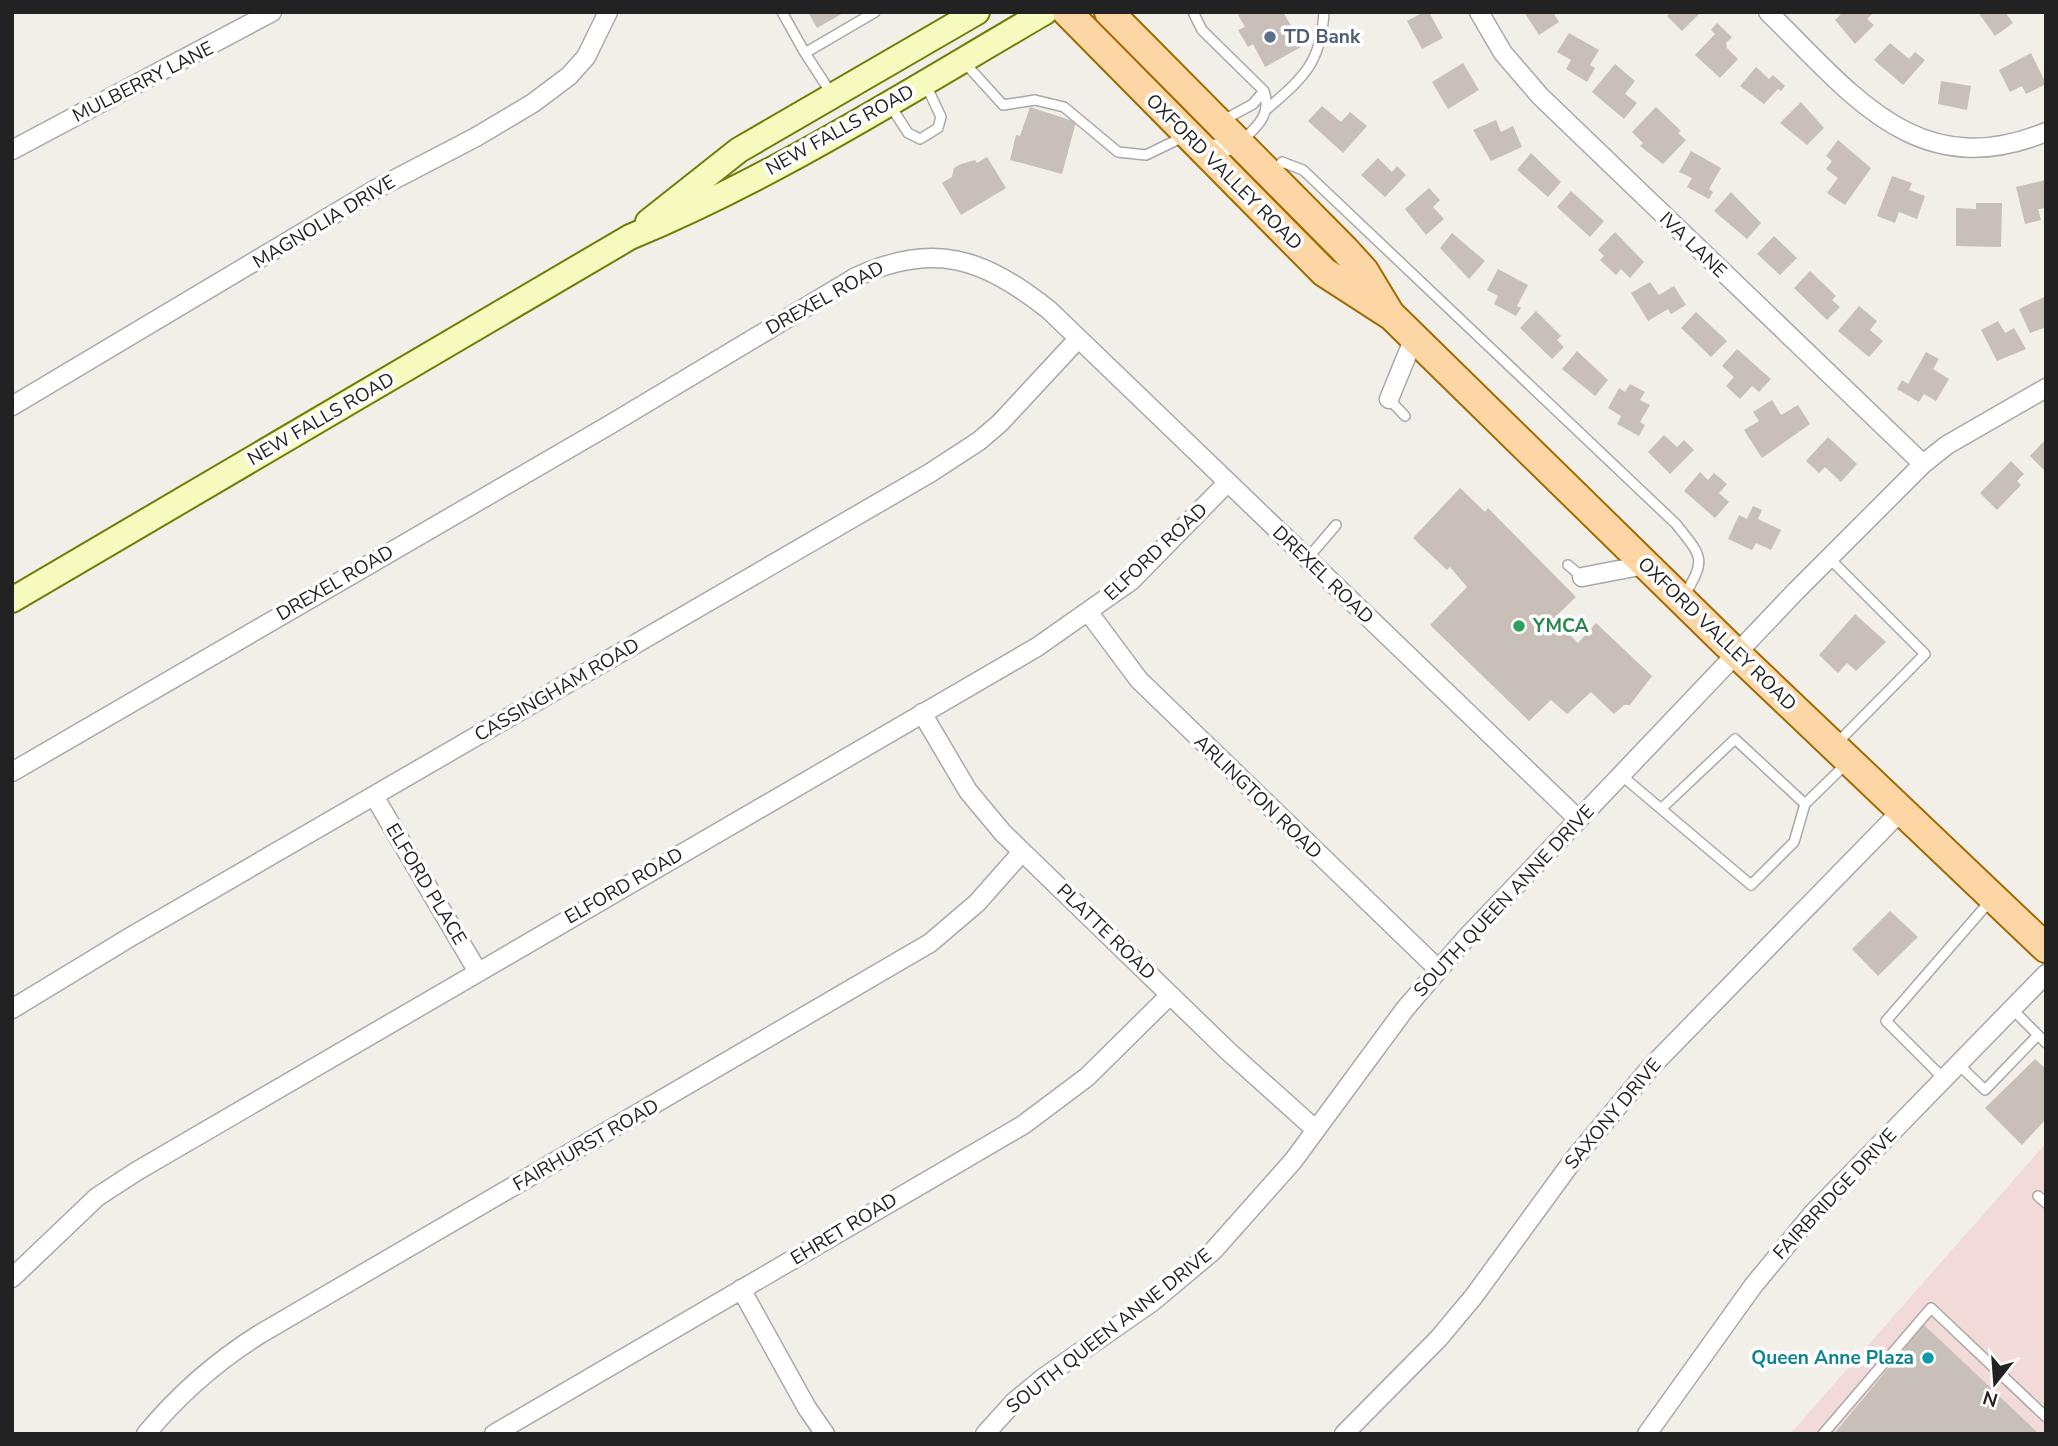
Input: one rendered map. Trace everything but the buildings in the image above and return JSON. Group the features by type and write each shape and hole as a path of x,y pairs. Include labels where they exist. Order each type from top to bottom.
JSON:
{"main road":[{"name":"NEW FALLS ROAD","path":"630,237 675,198 739,150 977,12"},
{"name":"NEW FALLS ROAD","path":"12,600 630,237 694,211 889,103 1045,12"},
{"name":"OXFORD VALLEY ROAD","path":"1068,12 1153,101 1237,145 1364,271 1392,316"},
{"name":"OXFORD VALLEY ROAD","path":"1109,12 1198,126 1324,272 1392,316 1681,600 2046,948"}],"street":[{"name":"MULBERRY LANE","path":"12,150 272,12"},
{"name":"MAGNOLIA DRIVE","path":"12,406 376,189 476,137 533,103 569,76 586,57 608,12"},
{"name":"IVA LANE","path":"1479,12 1503,53 1540,96 1923,464"},
{"path":"1768,12 1845,87 1909,135 1954,148 1979,149 2005,147 2046,132"},
{"name":"DREXEL ROAD","path":"12,772 600,430 856,277 888,262 912,257 941,257 978,266 1031,296 1578,820"},
{"path":"1389,399 1414,338"},
{"name":"CASSINGHAM ROAD","path":"12,1010 132,936 979,441 1000,423 1077,339"},
{"name":"SOUTH QUEEN ANNE DRIVE","path":"985,1434 1014,1402 1043,1378 1152,1302 1200,1262 1252,1209 1316,1130 1405,1009 1439,970 1621,775 1923,464 1947,444 2046,388"},
{"name":"ELFORD ROAD","path":"12,1278 97,1197 1089,613 1131,581 1227,483"},
{"path":"1575,571 1645,565"},
{"name":"ARLINGTON ROAD","path":"1089,613 1139,680 1439,970"},
{"name":"PLATTE ROAD","path":"922,713 968,791 1022,852 1170,995 1316,1130"},
{"name":"ELFORD PLACE","path":"374,796 478,972"},
{"name":"SAXONY DRIVE","path":"1345,1434 1421,1357 1474,1296 1574,1159 1650,1068 1901,811"},
{"name":"FAIRHURST ROAD","path":"146,1434 194,1383 227,1354 930,943 977,904 1022,852"},
{"name":"FAIRBRIDGE DRIVE","path":"1647,1434 1753,1286 1814,1212 2046,974"},
{"name":"EHRET ROAD","path":"494,1434 1023,1125 1087,1077 1170,995"},
{"path":"741,1289 807,1408 825,1434"}],"lane":[{"path":"782,12 834,97"},
{"path":"805,53 875,12"},
{"path":"1193,12 1202,30 1264,91 1267,109"},
{"path":"1237,145 1253,132 1267,109 1295,85 1316,60 1324,12"},
{"path":"962,60 1003,105 1035,100 1064,107 1118,152 1146,155 1198,126 1253,104 1264,91"},
{"path":"889,103 908,133 920,139 938,128 941,117 924,82"},
{"path":"1269,177 1282,162 1303,170 1676,524 1698,551 1700,570 1681,600"},
{"path":"1389,399 1405,416"},
{"path":"1307,559 1336,525"},
{"path":"1621,775 1751,884 1794,842 1805,804 1842,753 1926,654 1829,558"},
{"path":"1661,809 1735,738 1805,804"},
{"path":"1944,1079 1886,1021 1993,898"},
{"path":"2011,1009 2046,1043"},
{"path":"1958,1064 1985,1090 2038,1035"},
{"path":"1823,1434 1931,1308 2046,1417"}],"shaded area":[{"path":"2046,1143 2046,1434 1790,1434"}],"place":[{"name":"TD Bank","path":"1270,37"},
{"name":"YMCA","path":"1519,626"},
{"name":"Queen Anne Plaza","path":"1928,1358"}]}
